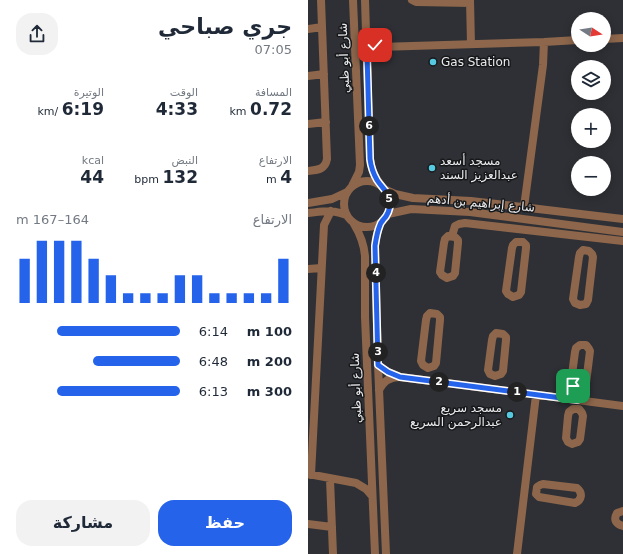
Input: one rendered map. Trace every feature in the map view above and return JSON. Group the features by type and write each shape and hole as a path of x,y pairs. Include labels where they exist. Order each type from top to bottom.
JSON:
{"street":[{"path":"308,171 320,170 324,168 327,159 321,0"},
{"name":"شارع أبو ظبي","path":"350,189 359,172 360,165 353,0"},
{"name":"شارع أبو ظبي","path":"365,0 370,159 374,176 383,188"},
{"path":"412,0 416,2 470,1 472,44"},
{"path":"308,29 322,27"},
{"path":"611,39 623,38"},
{"path":"367,39 379,47"},
{"path":"367,54 379,47 571,40"},
{"path":"524,207 543,65 544,42"},
{"path":"308,76 324,74"},
{"path":"308,124 326,122"},
{"path":"308,203 332,199 359,182 374,182 383,188 389,196 390,208 388,214 380,223 374,226 367,227 354,224 346,215 344,205 344,198 350,189"},
{"name":"شارع إبراهيم بن أدهم","path":"383,188 404,197 434,200 471,201 623,219"},
{"path":"433,210 430,208 430,201 434,200"},
{"name":"شارع إبراهيم بن أدهم","path":"388,214 411,209 470,212 623,232"},
{"path":"331,211 324,225 310,474 356,483 366,489 372,496"},
{"path":"310,213 337,211 346,215"},
{"path":"310,213 320,217 324,225"},
{"path":"610,230 617,229 619,226 618,221 612,218"},
{"name":"شارع إبراهيم بن أدهم","path":"548,233 549,222"},
{"name":"شارع أبو ظبي","path":"380,223 375,246 376,316 386,554"},
{"name":"شارع إبراهيم بن أدهم","path":"452,236 455,226 465,223 623,242"},
{"name":"شارع أبو ظبي","path":"354,224 360,236 365,256 365,317 375,554"},
{"path":"564,235 566,224"},
{"name":"شارع إبراهيم بن أدهم","path":"520,242 522,229"},
{"name":"شارع إبراهيم بن أدهم","path":"448,236 452,236 456,238 458,243 455,273 453,276 447,278 440,272 445,239 448,236"},
{"path":"587,237 587,250"},
{"name":"شارع إبراهيم بن أدهم","path":"520,242 524,243 526,248 522,284 520,293 513,297 508,294 506,290 512,248 515,243 520,242"},
{"path":"583,250 587,250 591,252 593,257 589,293 587,302 580,305 575,303 573,299 580,253 583,250"},
{"path":"308,269 321,268"},
{"path":"365,317 369,313 376,316"},
{"path":"430,313 434,313 438,314 440,320 436,362 434,366 428,368 423,365 421,361 427,316 430,313"},
{"path":"496,333 500,333 504,335 506,340 503,371 501,374 495,376 490,374 488,370 493,336 496,333"},
{"path":"580,345 584,345 588,346 590,352 586,383 584,386 578,388 573,386 572,382 576,348 580,345"},
{"path":"378,365 388,372 400,377"},
{"path":"426,380 428,368"},
{"path":"494,389 495,376"},
{"path":"379,390 387,380 400,377 623,406"},
{"path":"576,409 578,388"},
{"path":"517,554 536,395"},
{"path":"356,483 365,478 372,471"},
{"path":"330,478 333,554"},
{"path":"543,484 577,488 580,491 581,496 579,502 575,503 539,497 536,494 536,490 538,486 543,484"},
{"path":"525,490 536,490"},
{"path":"623,511 617,513 615,517 616,522 623,526"},
{"path":"308,524 332,527"}],"place":[{"name":"Gas Station","path":"433,62"},
{"name":"مسجد أسعد عبدالعزيز السند","path":"432,168"},
{"name":"مسجد سريع عبدالرحمن السريع","path":"510,415"}],"route":[{"path":"375,45 379,47 367,54 370,159 374,176 380,185 386,190 390,202 388,214 380,223 375,246 378,365 384,370 400,377 577,400 578,388 573,386"}]}
